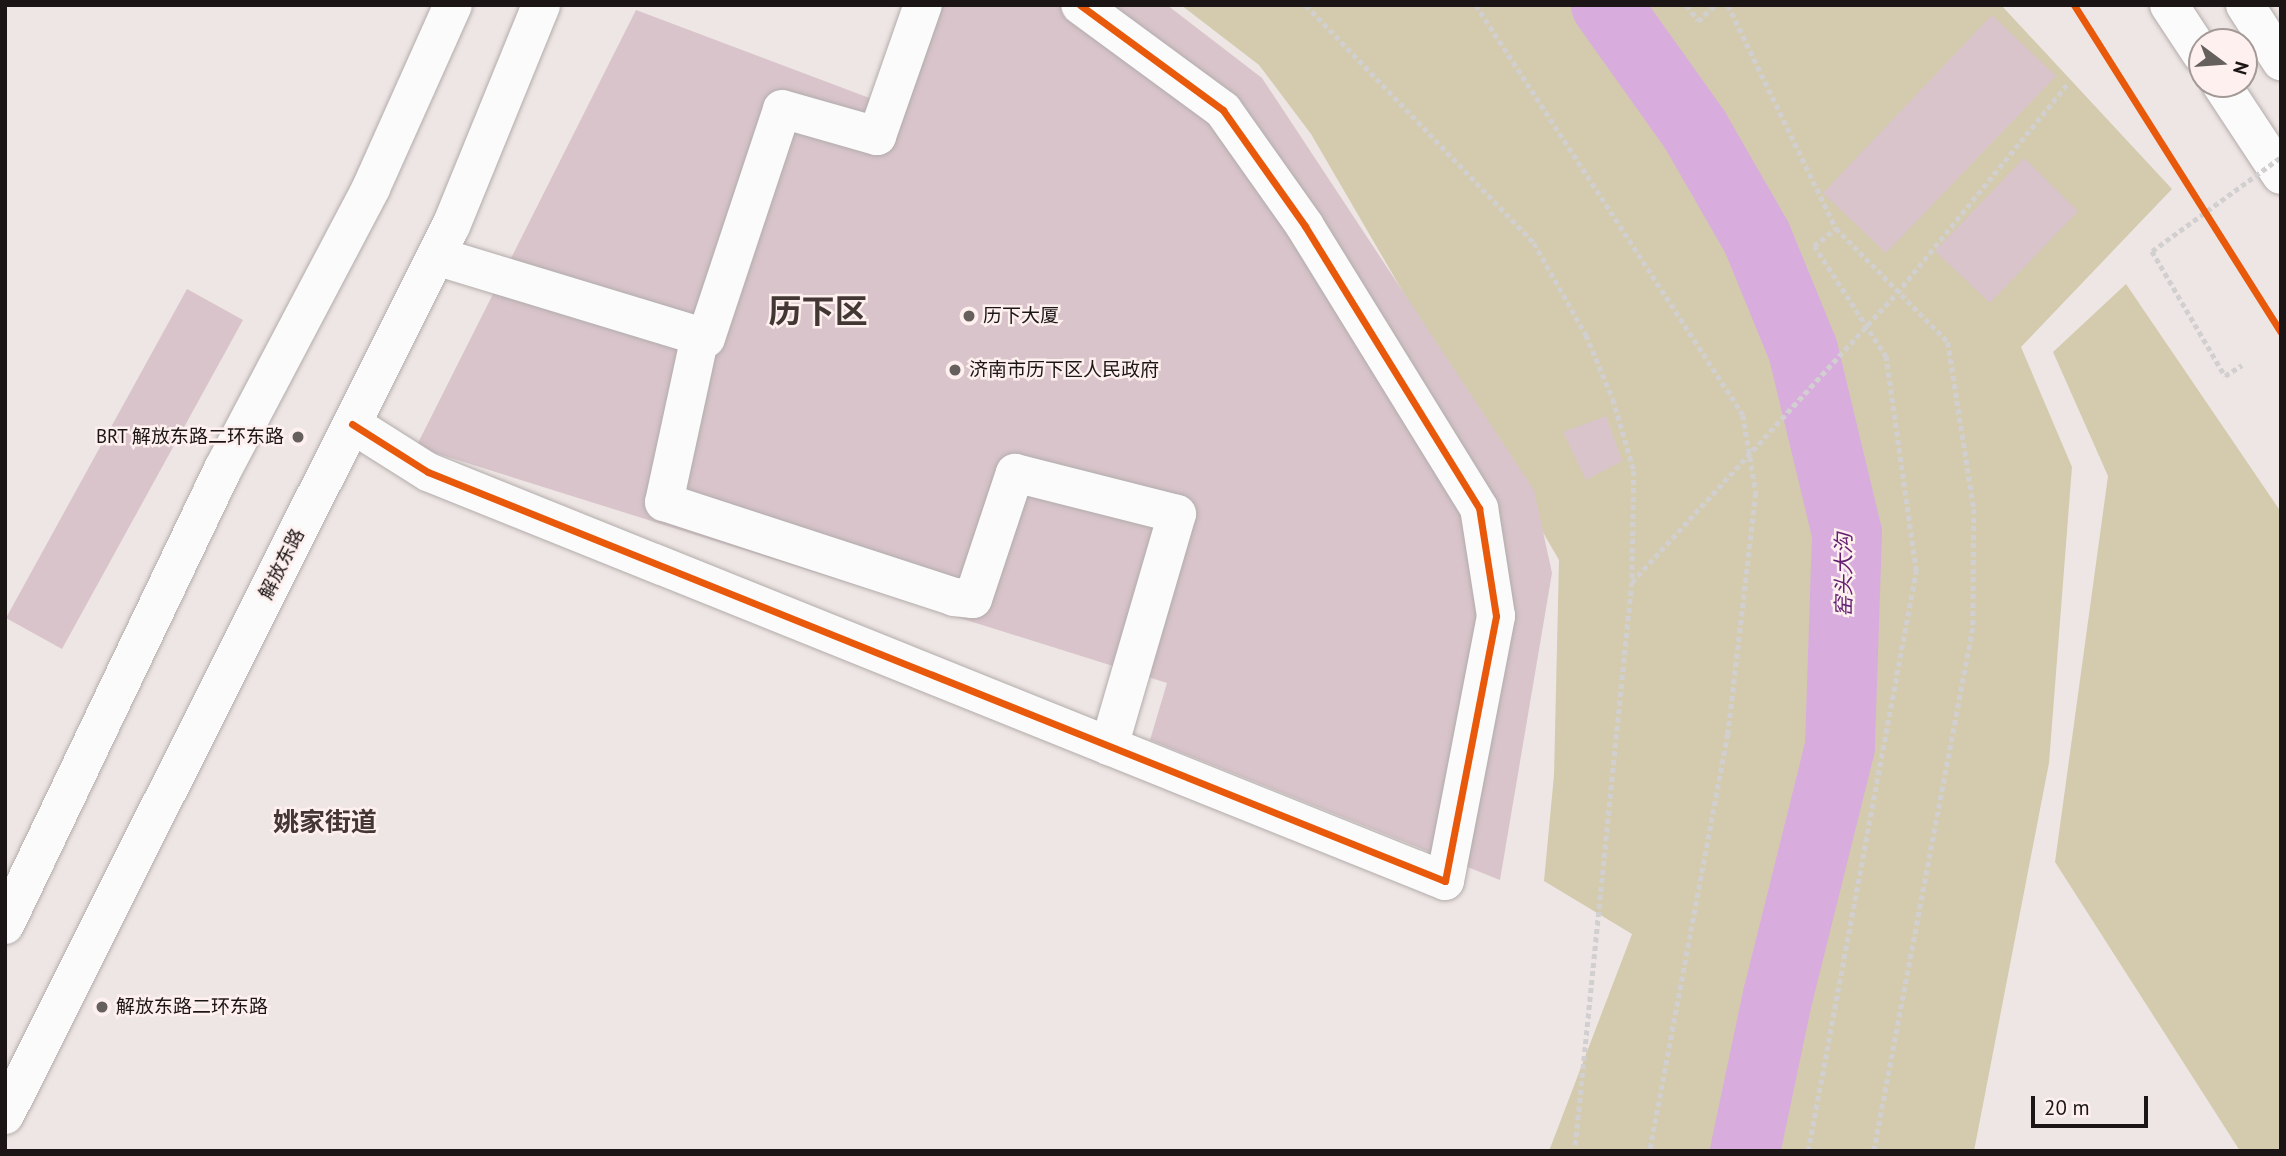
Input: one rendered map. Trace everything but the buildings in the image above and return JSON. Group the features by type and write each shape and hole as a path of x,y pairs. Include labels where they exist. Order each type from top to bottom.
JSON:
{"street":[{"path":"5,925 223,469 370,188 453,5"},
{"name":"解放东路","path":"5,1115 436,256 541,5"},
{"path":"436,256 706,338 782,109 877,136 923,5"},
{"path":"352,424 428,472 1445,881 1496,615 1479,508 1304,226 1223,110 1080,5"},
{"path":"2169,5 2188,34"},
{"path":"2245,5 2281,61"},
{"path":"2230,98 2281,175"},
{"path":"700,336 664,502 973,599 1015,473 1177,514 1109,746"}],"path":[{"path":"1306,5 1534,243 1586,335 1613,399 1634,471 1632,582 1575,1151"},
{"path":"1476,5 1743,415 1756,493 1728,734 1650,1151"},
{"path":"1687,5 1698,21 1715,5"},
{"path":"1728,5 1836,229 1948,342 1974,509 1973,628 1874,1151"},
{"path":"1632,582 1897,293 2069,82"},
{"path":"2242,365 2225,376 2152,251 2281,158"},
{"path":"2200,203 2214,227"},
{"path":"1808,1151 1916,571 1885,357 1815,246 1836,229"}],"shaded area":[{"path":"1181,5 2001,5 2172,189 2021,347 2072,467 2049,763 1974,1151 1549,1151 1632,934 1544,881 1554,775 1559,560 1311,134 1259,65"},
{"path":"2126,284 2281,512 2281,1151 2240,1151 2055,862 2108,476 2053,352"}],"waterway":[{"name":"窑头大沟","path":"1606,5 1695,130 1757,238 1803,350 1847,533 1840,747 1778,995 1745,1151"}],"cycle path":[{"path":"352,424 428,472 1445,881 1496,616 1479,508 1305,226 1223,110 1080,5"},
{"path":"2074,5 2281,332"}],"place":[{"name":"历下大厦","path":"969,316"},
{"name":"济南市历下区人民政府","path":"955,370"},
{"name":"BRT 解放东路二环东路","path":"298,437"},
{"name":"解放东路二环东路","path":"102,1007"}],"district":[{"name":"历下区","path":"818,311"},
{"name":"姚家街道","path":"325,822"}]}
